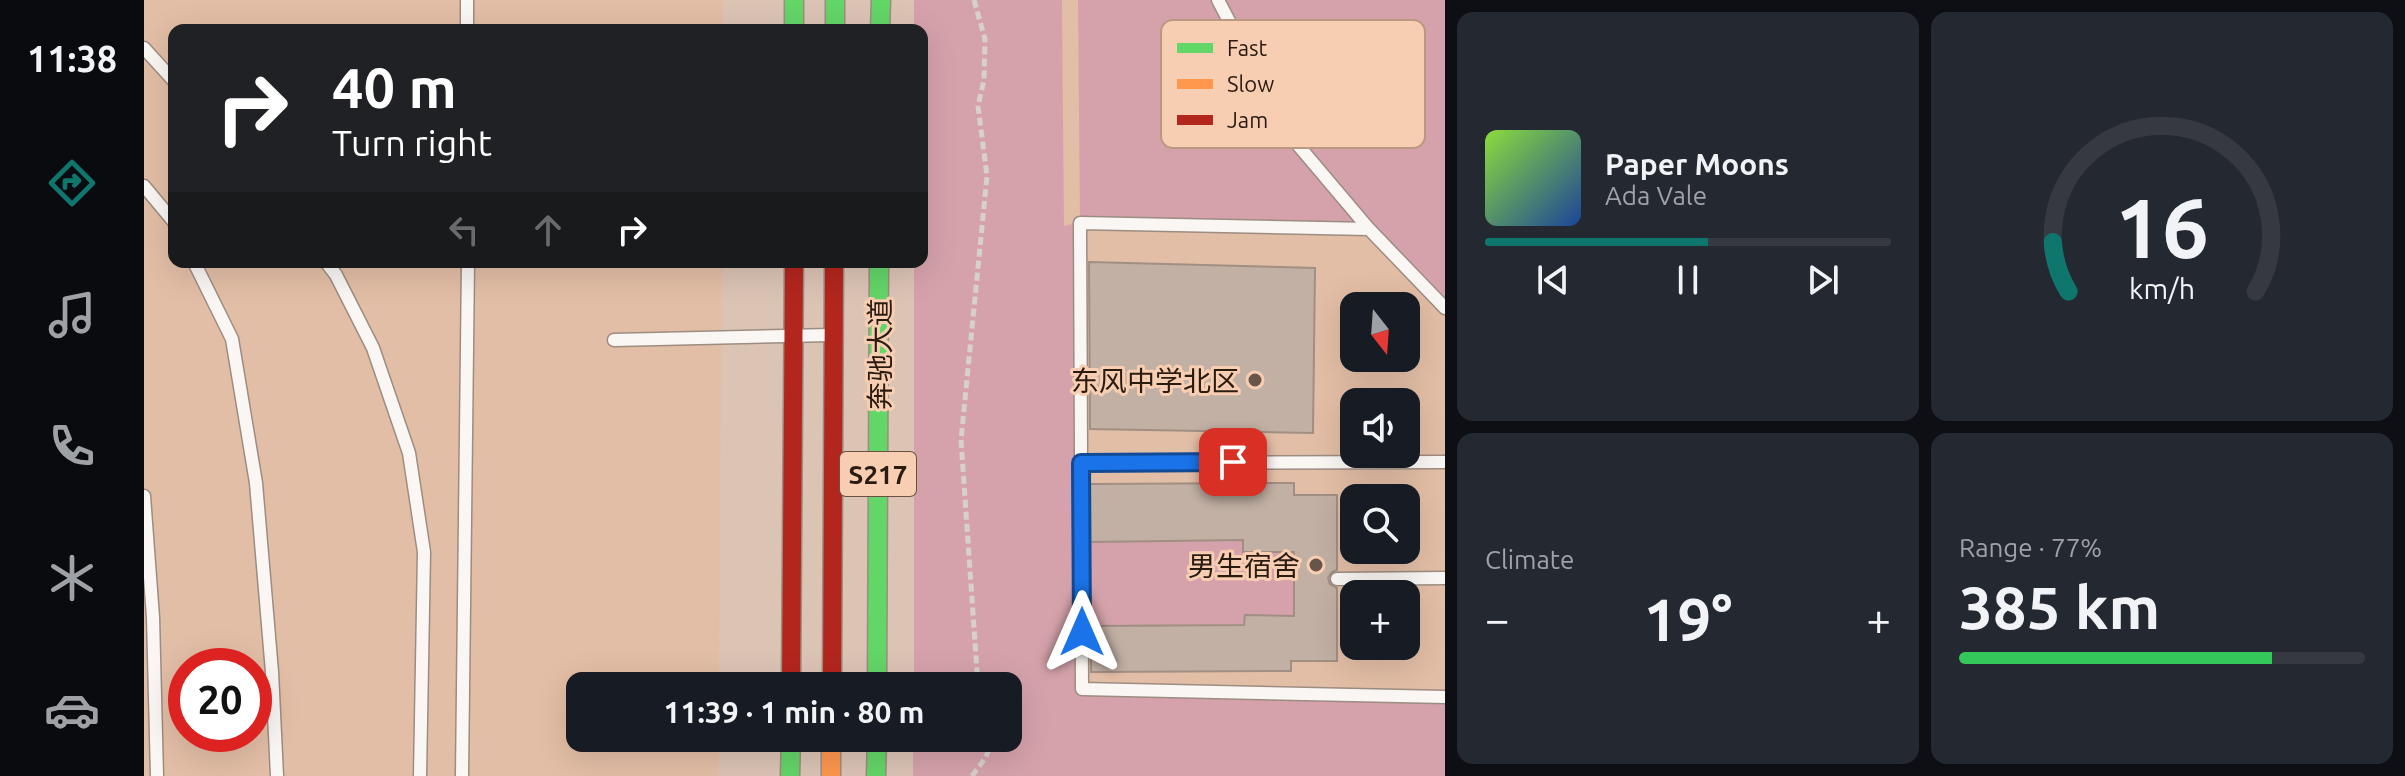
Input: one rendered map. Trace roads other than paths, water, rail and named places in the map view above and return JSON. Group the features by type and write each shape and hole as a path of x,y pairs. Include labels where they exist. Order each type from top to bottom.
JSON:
{"main road":[{"path":"794,0 794,24"},
{"path":"835,0 835,24"},
{"path":"880,24 881,0"},
{"path":"794,268 794,336 812,596 794,672"},
{"name":"奔驰大道","path":"829,672 812,596 834,335 834,268"},
{"name":"奔驰大道","path":"877,672 879,268"},
{"path":"790,776 791,752"},
{"path":"831,752 831,776"},
{"path":"876,776 877,752"}],"lane":[{"path":"467,0 467,24"},
{"path":"1218,0 1228,20"},
{"path":"144,48 168,74"},
{"path":"1301,148 1369,229 1445,308"},
{"path":"144,186 168,215"},
{"path":"1369,229 1080,223 1082,689 1445,697"},
{"path":"197,268 232,339 256,483 272,672 277,776"},
{"path":"331,268 373,348 409,453 424,552 420,776"},
{"path":"462,776 468,268"},
{"path":"614,340 834,335"},
{"path":"1081,463 1445,462"},
{"path":"144,496 153,617 157,776"},
{"path":"1337,579 1445,578"}],"place":[{"name":"东风中学北区","path":"1255,380"},
{"name":"男生宿舍","path":"1316,565"}]}
